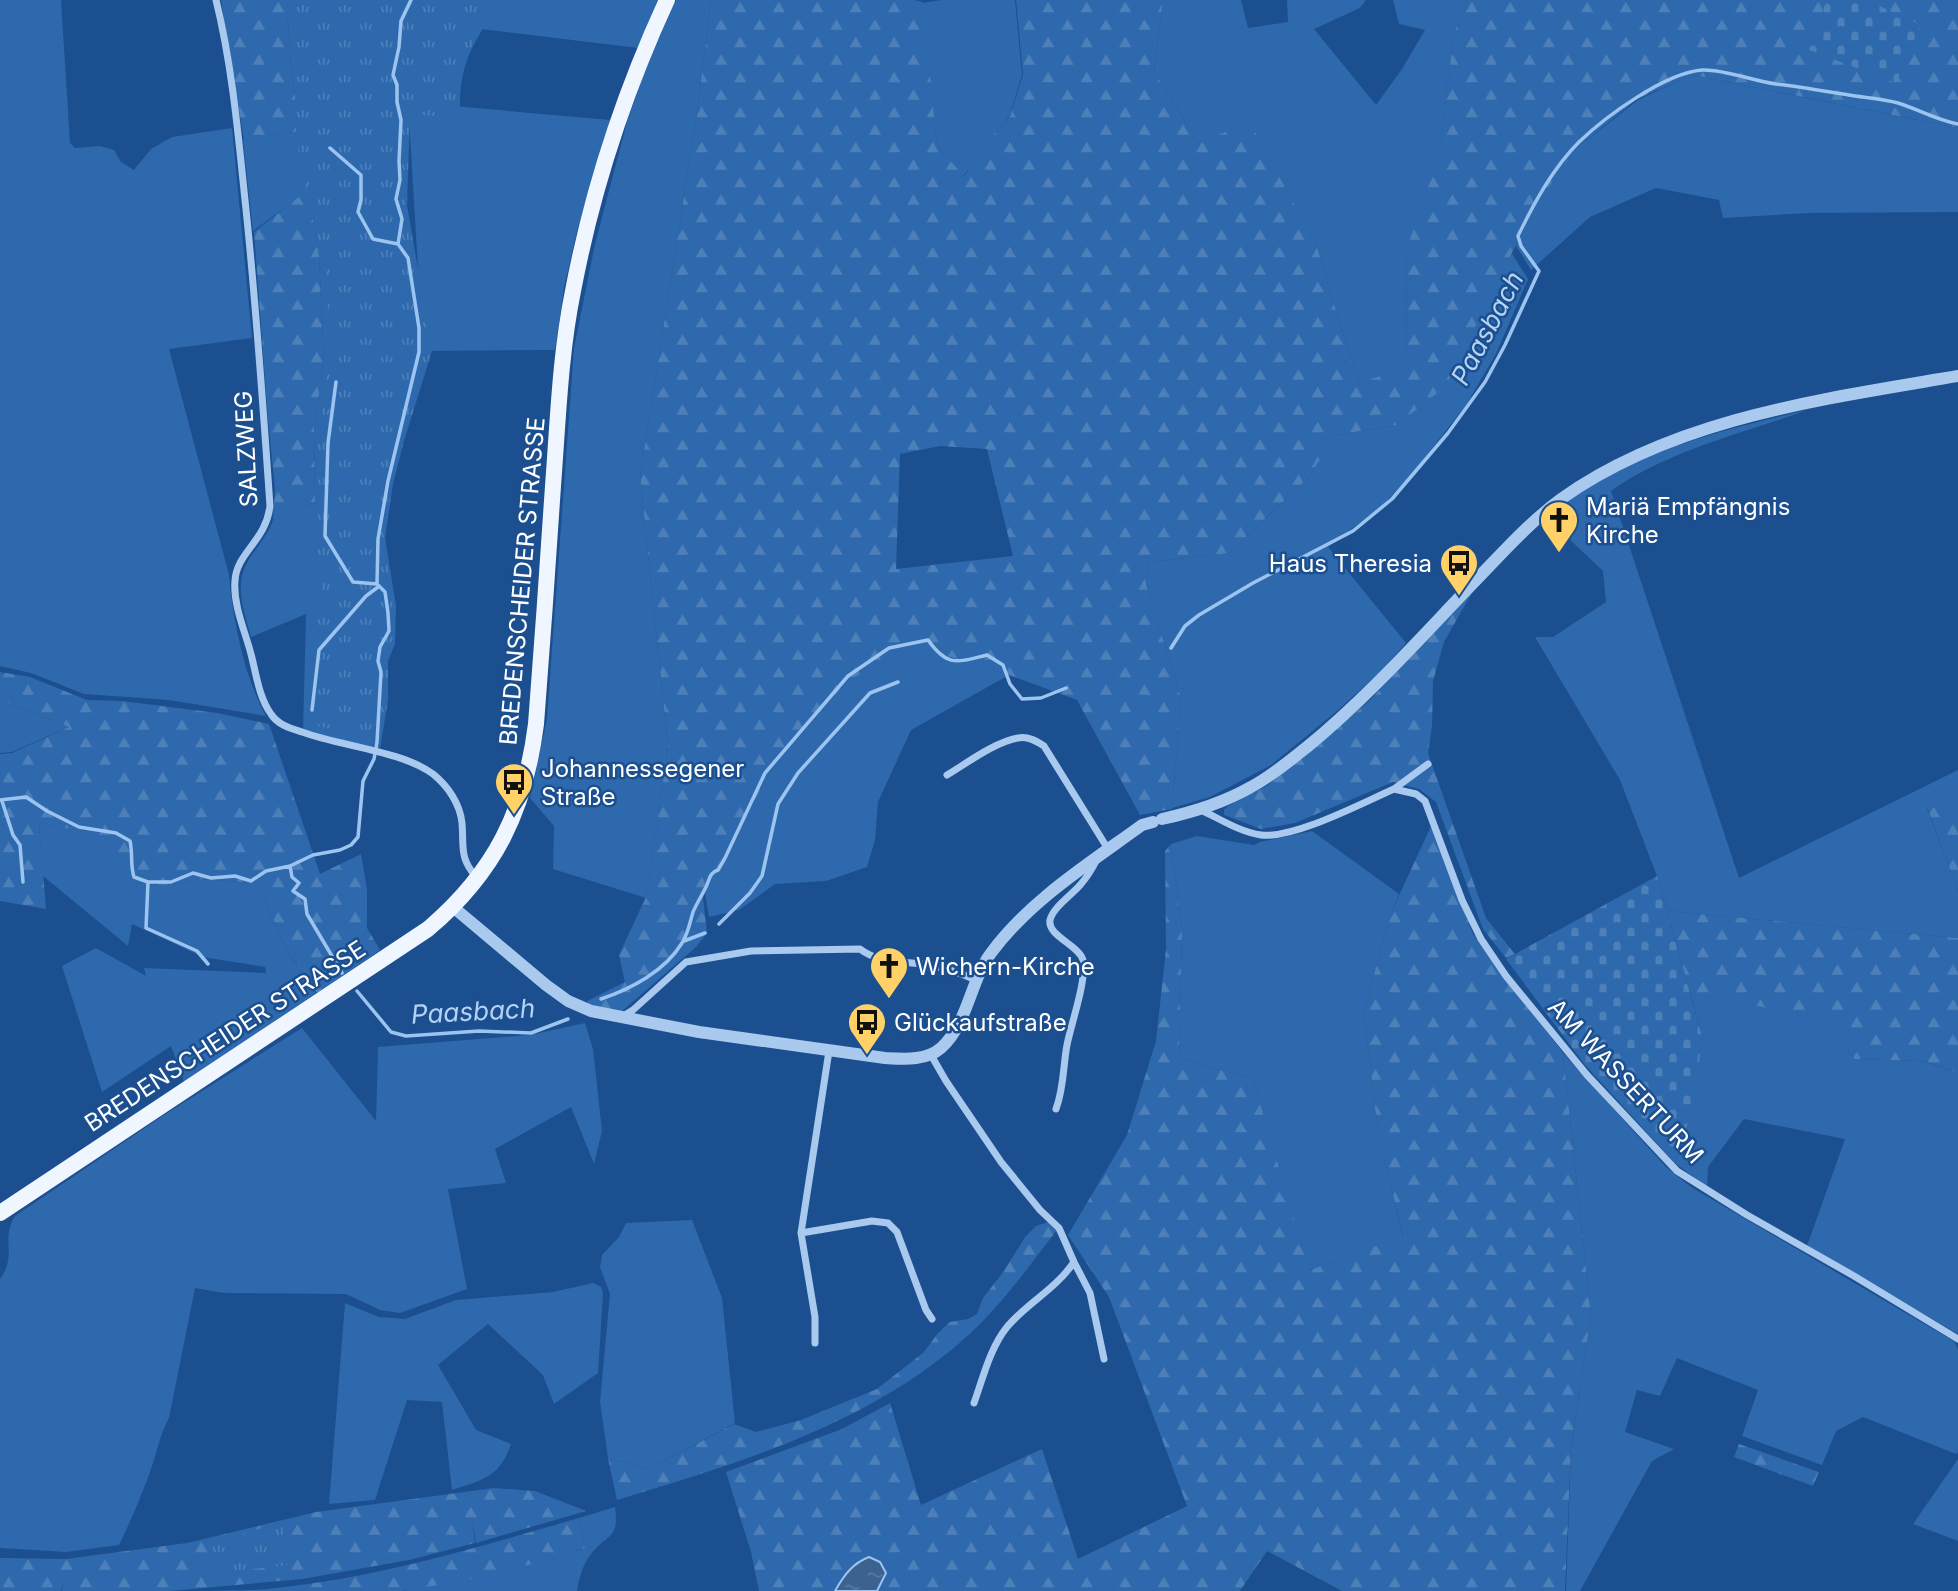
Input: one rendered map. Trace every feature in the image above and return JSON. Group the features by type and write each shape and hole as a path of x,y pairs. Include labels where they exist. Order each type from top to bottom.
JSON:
{"main road":[{"name":"BREDENSCHEIDER STRASSE","path":"0,1213 407,944 453,907 478,880 504,839 528,774 533,748 558,416 573,292 589,221 615,128 629,86 667,0"}],"street":[{"name":"SALZWEG","path":"216,0 222,25 240,157 259,332 270,506 265,528 238,568 235,593 262,698 272,717 289,727 320,739 418,765 433,774 447,787 459,810 463,855 467,867 478,880"},
{"path":"453,907 558,995 591,1011 699,1032 829,1051 884,1058 911,1059 931,1055 953,1034 990,954 1023,916 1142,825 1201,810 1251,788 1272,775 1335,724 1393,670 1534,521 1561,500 1622,462 1698,433 1762,413 1958,376"},
{"path":"947,775 990,750 1018,738 1032,739 1044,746 1103,853"},
{"path":"1201,810 1244,830 1262,835 1279,834 1297,830 1394,789 1428,764"},
{"name":"AM WASSERTURM","path":"1394,789 1416,794 1425,801 1462,900 1481,939 1506,976 1587,1075 1677,1171 1958,1339"},
{"path":"1056,1109 1061,1096 1067,1046 1084,963 1080,953 1056,935 1050,920 1103,853"},
{"path":"621,1017 686,961 751,951 860,949 870,957 928,965 961,973 976,980"},
{"path":"816,1343 815,1317 802,1233 829,1051"},
{"path":"931,1055 994,1152 1021,1188 1059,1228 1090,1293 1104,1359"},
{"path":"802,1233 872,1221 888,1223 897,1232 918,1290 932,1319"},
{"path":"974,1403 992,1353 1007,1327 1052,1288 1074,1262"}],"green space":[{"path":"0,0 61,0 70,143 75,148 100,146 114,150 121,162 134,170 151,149 172,137 232,128 252,338 169,349 229,575 241,648 266,716 169,700 84,694 31,673 0,666"},
{"path":"221,0 283,0 287,9 291,67 300,131 244,140"},
{"path":"281,0 500,0 469,55 462,82 460,118 410,114 407,205 432,351 393,484 385,538 396,606 395,644 388,661 388,700 380,749 358,735 309,724 314,666 312,649 321,586 314,529 318,483 316,463 330,344 326,275 302,175 296,130 294,35"},
{"path":"400,0 383,503 391,627 373,748 303,730 306,614 251,637 244,611 242,575 273,520 315,502 314,427 324,362 319,257 308,191 253,231 243,140 300,131 291,67 287,9"},
{"path":"430,0 659,0 638,48 440,24 430,104 610,120 577,231 564,288 555,350 423,351 408,102"},
{"path":"676,0 711,0 697,113 640,476 668,747 646,898 553,869 554,826 530,798 547,719 574,348 595,244 627,122 647,65"},
{"path":"711,0 923,2 937,146 964,176 985,145 1010,116 1023,75 1016,0 1163,0 1154,71 1198,143 1250,122 1316,244 1358,383 1406,368 1407,247 1439,156 1454,33 1468,0 1958,0 1958,128 1693,75 1637,99 1577,148 1537,203 1445,387 1397,425 1336,435 1308,478 1229,553 1149,562 1146,584 1181,698 1172,809 1140,815 1077,700 919,647 848,680 775,764 709,882 703,898 707,933 696,947 622,1011 591,1009 587,1001 625,982 619,955 646,897 668,747 640,476 697,113","holes":["940,446 987,449 1013,556 896,569 900,454"]},
{"path":"941,0 1015,0 1022,75 1010,115 963,176 937,146 922,3"},
{"path":"1163,0 1241,0 1248,28 1288,22 1287,0 1366,0 1360,8 1314,29 1376,105 1425,30 1399,24 1393,0 1468,0 1454,34 1439,157 1407,248 1406,369 1358,383 1316,244 1250,123 1198,143 1154,71"},
{"path":"1827,0 1866,0 1921,25 1896,83 1807,49"},
{"path":"1692,75 1958,128 1958,212 1809,213 1723,218 1719,200 1656,188 1590,217 1531,270 1516,246 1537,202 1577,148 1638,100"},
{"path":"308,190 319,256 324,362 314,427 315,502 273,520 275,489 254,232"},
{"path":"1512,254 1528,279 1496,354 1466,405 1411,475 1382,506 1328,547 1406,643 1379,673 1337,711 1271,765 1210,797 1172,808 1181,698 1146,584 1149,562 1229,553 1308,478 1336,435 1397,425"},
{"path":"1808,410 1680,454 1632,477 1611,491 1739,878 1958,770 1958,811 1927,808 1958,891 1958,938 1667,911 1657,876 1620,780 1535,637 1553,637 1606,602 1603,571 1547,518 1603,478 1636,462 1705,436"},
{"path":"1473,591 1444,642 1433,681 1432,726 1428,753 1486,918 1515,954 1506,958 1483,929 1436,802 1419,789 1393,782 1295,823 1261,829 1224,815 1228,806 1268,785 1369,701"},
{"path":"919,646 1009,675 911,730 878,802 875,840 867,867 826,881 775,884 739,910 709,917 705,893 709,882 775,764 848,680"},
{"path":"0,672 30,677 87,700 122,701 217,713 269,724 320,874 361,854 367,889 367,928 380,950 317,993 287,951 257,883 201,879 167,885 130,883 110,838 39,822 46,909 0,901 0,754 12,753 69,727 0,700"},
{"path":"0,700 69,727 12,752 0,753"},
{"path":"1927,807 1958,810 1958,891"},
{"path":"39,822 111,838 131,883 166,885 201,879 257,883 287,951 316,993 184,1082 171,1046 102,1092 62,966 96,948 146,976 144,968 266,973 265,967 203,957 132,924 128,946 43,876"},
{"path":"1432,824 1473,934 1563,1053 1591,1316 1571,1447 1565,1591 1342,1591 1267,1551 1240,1591 877,1591 880,1586 841,1580 835,1591 759,1591 751,1552 726,1472 842,1429 890,1403 921,1505 1042,1449 1078,1559 1187,1506 1109,1297 1068,1235 1127,1135 1156,1041 1166,949 1165,851 1171,844 1182,930 1179,1058 1253,1079 1309,1270 1403,1236 1378,1133 1364,1012 1390,915"},
{"path":"1312,831 1399,894 1390,915 1364,1012 1378,1132 1403,1237 1308,1270 1253,1079 1179,1058 1182,930 1171,844 1197,836 1254,845"},
{"path":"1657,876 1702,1036 1695,1101 1675,1163 1585,1065 1506,959"},
{"path":"1667,911 1958,938 1958,1073 1924,1061 1854,1059 1830,1020 1690,993"},
{"path":"1690,992 1831,1020 1854,1059 1923,1061 1958,1073 1958,1334 1807,1246 1845,1139 1744,1119 1708,1167 1707,1187 1675,1163 1694,1102 1702,1036"},
{"path":"585,1023 593,1049 602,1131 594,1164 571,1107 495,1149 506,1183 448,1189 467,1289 400,1313 380,1310 346,1294 224,1293 195,1288 169,1418 144,1488 119,1545 66,1552 0,1548 0,1279 8,1262 9,1232 15,1216 164,1115 302,1028 376,1121 378,1047 530,1035"},
{"path":"1563,1053 1666,1167 1691,1187 1955,1342 1958,1350 1956,1454 1863,1417 1836,1431 1822,1465 1742,1436 1758,1390 1677,1358 1660,1396 1637,1390 1625,1432 1674,1449 1652,1461 1580,1591 1566,1591 1571,1448 1591,1316"},
{"path":"692,1220 722,1298 735,1423 649,1469 608,1458 600,1402 610,1294 600,1267 602,1255 619,1237 626,1223"},
{"path":"1048,1222 1057,1230 993,1310 945,1355 903,1385 812,1433 715,1469 617,1500 608,1458 649,1469 734,1424 756,1432 801,1420 877,1389 924,1352 950,1322 968,1319 977,1314 983,1298 1026,1236 1036,1226"},
{"path":"593,1283 601,1287 603,1293 598,1373 554,1404 543,1375 488,1324 438,1365 476,1430 511,1444 502,1464 489,1476 452,1490 442,1402 407,1400 375,1500 329,1504 345,1303 379,1317 405,1319 456,1300 553,1292"},
{"path":"1739,1444 1819,1472 1813,1486 1734,1457"},
{"path":"1958,1459 1958,1541 1913,1524"},
{"path":"494,1488 535,1491 586,1511 476,1543 472,1520 475,1543 409,1560 302,1579 169,1591 62,1591 63,1581 61,1591 0,1591 0,1558 66,1559 187,1543 316,1512"},
{"path":"615,1507 614,1531 588,1558 577,1591 403,1591 545,1561 585,1548 579,1518"},
{"path":"579,1518 585,1548 545,1561 456,1582 402,1591 212,1591 269,1589 391,1569"},
{"path":"283,1521 288,1565 212,1574 209,1545"}],"water":[{"path":"869,1557 880,1562 886,1573 877,1591 835,1591 849,1570"}],"waterway":[{"path":"0,800 26,797 79,827 116,833 130,841 134,877 148,882 171,882 193,873 211,878 235,876 251,881 266,871 290,866 313,855 340,850 351,845 358,837 363,781 374,759 377,742 380,647 389,631 385,592 377,584 378,539 388,481 419,352 419,328 408,258 398,244 402,219 396,199 400,180 401,120 397,85 393,75 401,21 411,0"},
{"name":"Paasbach","path":"1171,648 1185,626 1199,615 1253,583 1353,531 1392,499 1448,433 1485,382 1539,271 1521,246 1518,236 1537,199 1552,174 1579,142 1637,97 1687,73 1711,70 1767,82 1893,102 1958,124"},
{"path":"330,148 361,175 358,212 373,239 398,244"},
{"path":"336,382 328,443 325,536 353,582 377,584"},
{"path":"312,710 319,650 366,596 378,587"},
{"name":"Paasbach","path":"601,999 646,978 675,953 686,936 693,912 710,877 725,858 765,773 848,676 889,648 928,640 941,655 954,661 987,655 1003,665 1010,684 1022,699 1041,698 1066,688"},
{"path":"719,924 750,893 762,876 778,804 798,773 870,693 898,682"},
{"path":"2,801 13,835 20,845 23,882"},
{"name":"Paasbach","path":"290,866 292,877 299,883 293,891 305,899 307,914 342,973"},
{"path":"148,882 146,928 197,951 208,964"},
{"path":"684,941 705,933"},
{"name":"Paasbach","path":"357,991 391,1032 406,1036 479,1031 531,1033 568,1019"}],"place":[{"name":"Mariä Empfängnis Kirche","path":"1559,554"},
{"name":"Haus Theresia","path":"1459,597"},
{"name":"Johannessegener Straße","path":"514,816"},
{"name":"Wichern-Kirche","path":"889,1000"},
{"name":"Glückaufstraße","path":"867,1056"}]}
